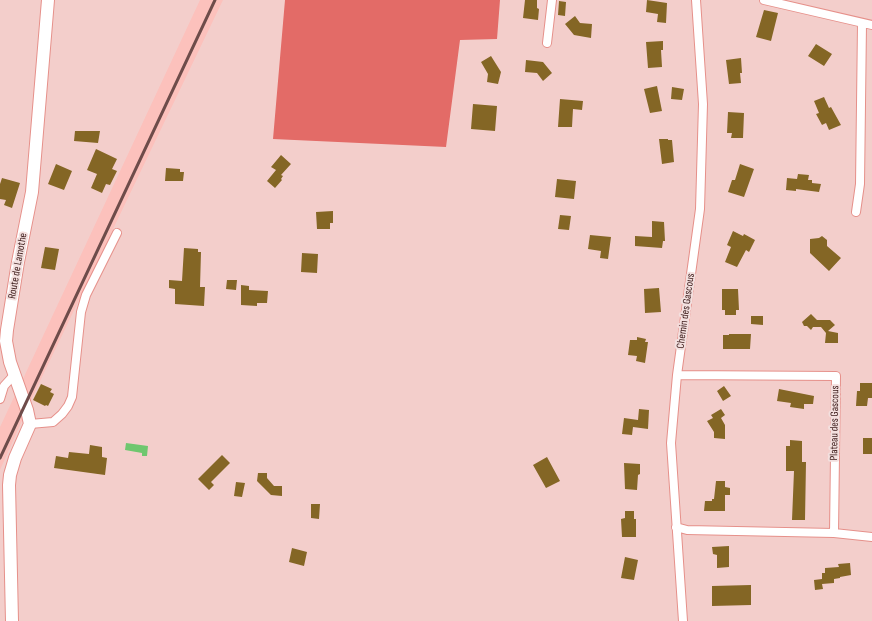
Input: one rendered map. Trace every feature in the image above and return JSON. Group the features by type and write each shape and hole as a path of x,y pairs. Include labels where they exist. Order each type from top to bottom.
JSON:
{"street":[{"name":"Route de Lamothe","path":"30,424 27,410 7,351 7,330 32,192 48,0"},
{"path":"547,43 552,0"},
{"name":"Chemin des Gascous","path":"683,621 671,443 677,375 700,209 703,104 696,0"},
{"path":"764,0 862,24 872,25"},
{"path":"856,212 860,184 862,24"},
{"path":"12,621 10,475 15,458 30,424 52,422 62,414 72,397 81,312 86,295 117,234"},
{"path":"0,399 4,386 14,375"},
{"name":"Plateau des Gascous","path":"677,375 836,376 834,533"},
{"path":"676,527 687,530 834,533 872,537"}],"shaded area":[{"path":"200,0 223,0 30,402 22,381"},
{"path":"285,0 500,0 497,39 460,40 446,147 273,139"},
{"path":"15,395 24,416 0,470 0,427"},
{"path":"126,443 148,446 147,456 142,456 142,453 125,450"}],"building":[{"path":"525,0 537,0 537,8 539,9 538,20 523,18"},
{"path":"647,0 667,3 666,23 657,22 658,14 646,12"},
{"path":"559,1 566,2 565,16 558,15"},
{"path":"764,10 778,13 771,41 756,37"},
{"path":"575,16 580,23 592,24 591,38 574,35 565,24"},
{"path":"663,41 663,50 661,50 662,67 648,68 646,42"},
{"path":"816,44 832,54 824,66 808,56"},
{"path":"491,56 501,72 498,84 487,82 488,74 481,62"},
{"path":"741,58 741,83 729,84 726,60"},
{"path":"526,60 543,62 552,73 543,81 537,73 525,72"},
{"path":"657,86 662,111 650,113 644,89"},
{"path":"672,87 684,89 682,100 671,99"},
{"path":"824,97 829,108 831,107 841,125 829,130 826,123 822,125 816,114 819,113 814,101"},
{"path":"560,99 583,101 582,110 573,109 572,127 558,127"},
{"path":"473,104 497,106 495,131 471,129"},
{"path":"728,112 744,113 743,138 731,138 732,133 727,133"},
{"path":"75,131 100,131 98,143 74,141"},
{"path":"659,139 672,140 674,162 662,164"},
{"path":"96,149 117,159 112,169 117,171 110,185 106,184 102,193 91,188 97,174 87,170"},
{"path":"281,155 291,164 281,175 283,176 281,179 282,180 275,188 267,181 276,170 271,167"},
{"path":"56,164 72,171 64,190 48,184"},
{"path":"740,164 754,169 744,197 728,192 732,180 735,180"},
{"path":"166,168 180,169 180,172 184,172 183,181 165,181"},
{"path":"798,174 809,175 808,180 812,180 812,183 821,184 819,192 796,189 796,191 786,190 787,178 797,179"},
{"path":"2,178 20,183 12,208 4,205 6,200 0,199 0,184"},
{"path":"557,179 576,181 574,199 555,197"},
{"path":"333,211 333,223 330,223 330,229 317,229 316,212"},
{"path":"560,215 571,216 569,230 558,229"},
{"path":"652,221 664,222 665,241 663,241 662,248 635,246 635,236 652,237"},
{"path":"733,231 743,236 744,234 755,240 749,252 746,250 737,267 725,262 731,247 727,245"},
{"path":"590,235 611,237 608,259 600,258 601,251 588,249"},
{"path":"822,236 827,240 827,246 841,258 829,271 810,253 810,239 819,238"},
{"path":"45,247 59,249 55,270 41,268"},
{"path":"184,248 198,249 198,252 201,252 200,287 205,287 204,306 175,304 175,289 169,288 169,280 182,281"},
{"path":"302,253 318,254 317,273 301,272"},
{"path":"227,280 237,280 236,290 226,289"},
{"path":"241,285 249,286 249,290 268,291 267,303 257,303 257,306 241,305"},
{"path":"659,288 661,312 645,313 644,289"},
{"path":"722,289 738,289 739,310 736,310 736,315 725,315 725,310 722,310"},
{"path":"811,314 817,320 830,320 835,325 828,331 838,333 838,343 825,343 826,333 821,327 813,327 811,330 807,326 804,326 802,322"},
{"path":"751,316 763,316 763,325 751,324"},
{"path":"751,334 750,349 723,349 723,335"},
{"path":"637,337 646,339 645,342 648,342 645,363 636,361 637,356 628,355 630,340 637,340"},
{"path":"860,383 872,383 872,398 868,398 867,406 856,406 857,391 860,391"},
{"path":"41,384 52,389 50,392 54,394 48,406 33,400"},
{"path":"724,386 731,396 723,401 717,391"},
{"path":"779,389 814,396 813,404 804,404 804,409 790,407 791,403 777,401"},
{"path":"639,409 649,410 648,429 633,427 632,435 622,434 624,418 638,420"},
{"path":"721,409 725,415 721,418 725,425 725,439 714,438 714,432 707,421 713,418 711,415"},
{"path":"863,438 872,438 872,454 863,454"},
{"path":"790,440 802,441 802,462 806,462 805,520 792,520 794,471 786,471 786,446 790,446"},
{"path":"90,445 102,447 102,457 107,458 105,475 54,468 56,456 68,458 69,452 89,454"},
{"path":"222,455 230,463 211,482 214,485 209,490 198,479"},
{"path":"547,457 560,481 546,488 533,465"},
{"path":"624,463 640,464 637,490 625,489"},
{"path":"258,473 267,473 267,478 274,486 282,486 282,496 271,495 257,481"},
{"path":"716,481 725,481 725,487 730,488 730,495 725,495 725,511 704,511 705,501 712,501 712,499 714,499"},
{"path":"236,482 245,483 242,497 234,496"},
{"path":"311,504 320,504 319,519 311,518"},
{"path":"625,511 634,511 634,519 636,519 636,537 622,537 621,519 625,518"},
{"path":"729,546 729,567 717,568 717,555 713,554 712,547"},
{"path":"292,548 307,552 304,566 289,562"},
{"path":"625,557 638,560 634,580 621,578"},
{"path":"850,563 851,575 834,579 834,583 822,584 823,589 815,590 814,580 822,579 822,573 825,573 825,568 839,567 838,564"},
{"path":"751,585 751,605 712,606 712,586"}],"railway":[{"path":"0,458 215,0"}]}
